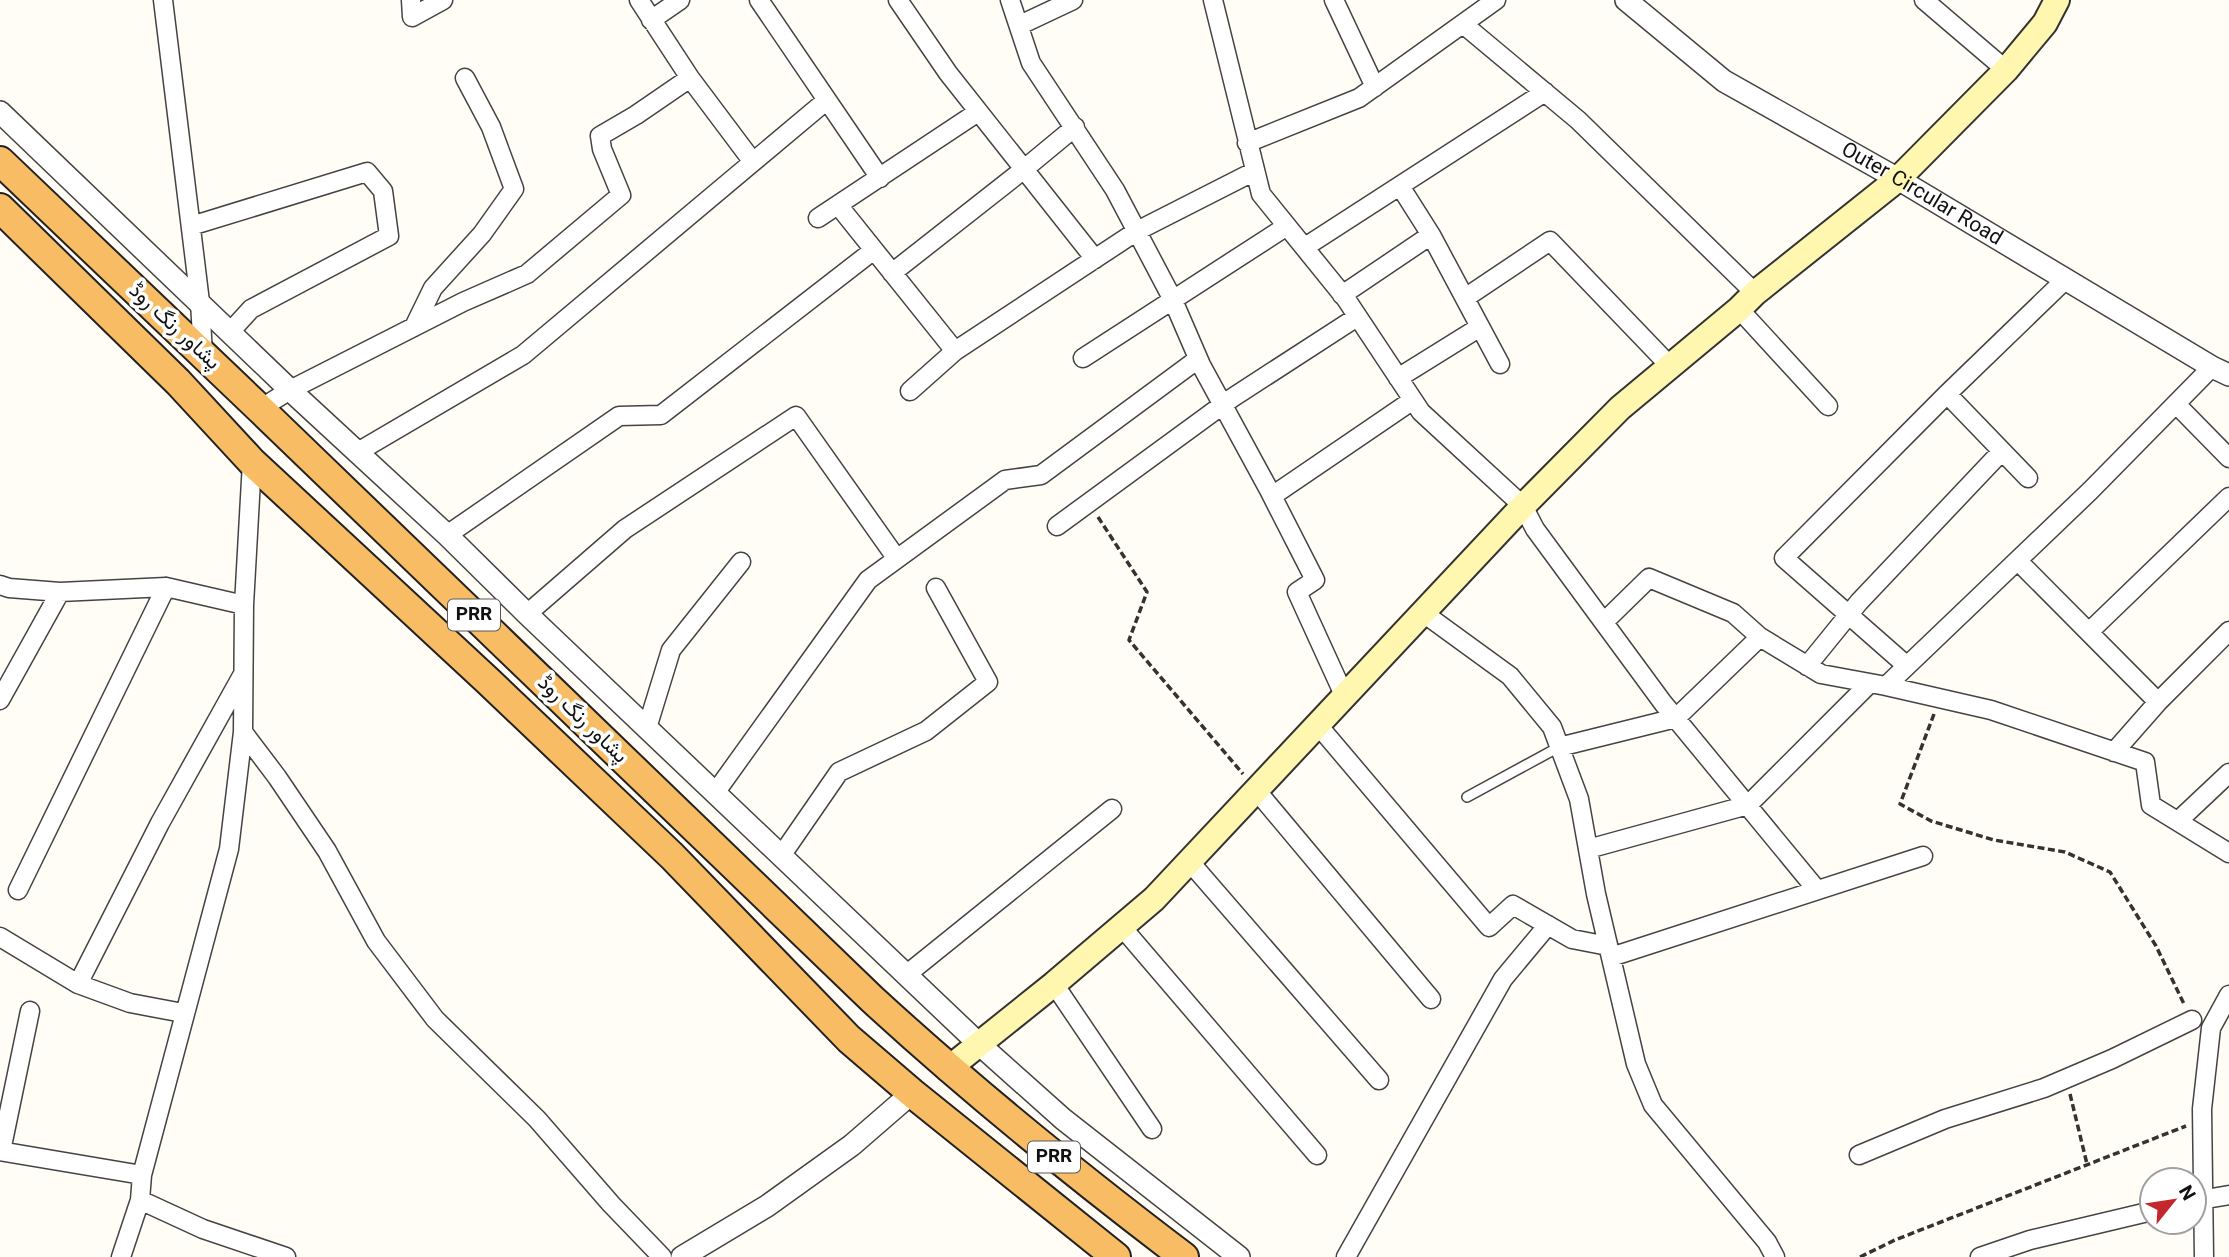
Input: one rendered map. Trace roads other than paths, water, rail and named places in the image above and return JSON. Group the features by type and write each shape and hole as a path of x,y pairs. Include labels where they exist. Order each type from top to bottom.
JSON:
{"highway":[{"name":"پشاور رنگ روڈ","path":"0,161 872,999 948,1069 1042,1148 1184,1257"},
{"name":"پشاور رنگ روڈ","path":"0,208 178,382 252,462 477,670 672,856 849,1039 1116,1257"}],"main road":[{"path":"948,1069 1154,899 1422,612 1620,408 1898,179 2006,70 2045,23 2057,0"}],"street":[{"path":"163,0 200,302 203,355"},
{"path":"411,0 412,17 443,0"},
{"path":"639,0 690,78 753,162"},
{"path":"651,20 680,0"},
{"path":"759,0 880,178"},
{"path":"898,0 948,73 1095,259"},
{"path":"1010,0 1031,63 1115,190 1172,298 1198,359 1315,580 1297,592 1345,695"},
{"path":"1020,25 1073,0"},
{"path":"1213,0 1261,194 1342,295 1421,412 1523,506 1535,529 1676,718 1817,890"},
{"path":"1334,0 1375,87"},
{"path":"1247,143 1359,98 1496,0"},
{"name":"Outer Circular Road","path":"1626,0 1724,81 1898,179 2224,372"},
{"path":"1924,0 2006,70"},
{"path":"1464,24 1578,120 1747,301 1828,405"},
{"path":"414,327 433,288 482,234 514,189 491,127 465,78"},
{"path":"260,409 290,390 463,302 527,274 621,195 602,149 600,136 690,78"},
{"path":"1305,247 1545,92"},
{"path":"356,453 523,355 827,100"},
{"path":"0,112 979,1044 1063,1119 1239,1257"},
{"path":"818,218 978,112"},
{"path":"892,273 1074,127"},
{"path":"909,391 955,351 1137,231 1255,171"},
{"path":"191,226 366,172 383,191 389,236 251,309 230,332"},
{"path":"1400,186 1430,234 1500,364"},
{"path":"838,205 955,351"},
{"path":"1083,358 1287,226"},
{"path":"1342,295 1430,234"},
{"path":"1465,298 1550,241 1670,366"},
{"path":"447,535 619,416 661,415 874,250"},
{"path":"1907,666 1784,558 2066,279"},
{"path":"1057,526 1222,405 1357,317"},
{"path":"1398,378 1480,327"},
{"path":"715,793 868,580 1005,480 1041,475 1198,359"},
{"path":"1588,849 1748,805 1878,685 1907,666 2018,561 2176,404 2224,372"},
{"path":"1947,394 2028,478"},
{"path":"1272,496 1413,400"},
{"path":"2176,404 2229,458"},
{"path":"527,614 625,529 796,416 897,559"},
{"path":"1807,666 1849,614 2002,452"},
{"path":"121,1257 140,1200 142,1175 183,1013 229,849 243,732 244,605 252,462"},
{"path":"2089,632 2229,497"},
{"path":"2018,561 2158,702"},
{"path":"647,728 671,650 741,562"},
{"path":"1604,622 1649,578 1733,613 1760,637 1821,674 1991,710 2145,762 2151,805 2229,853"},
{"path":"0,585 60,592 166,587 244,605"},
{"path":"18,890 166,587"},
{"path":"781,856 839,772 926,731 988,682 936,588"},
{"path":"0,699 60,592"},
{"path":"1422,612 1510,676 1552,727 1580,799 1588,849 1636,1064 1653,1105 1767,1242 1775,1257"},
{"path":"2115,752 2158,702 2229,631"},
{"path":"1559,747 1676,718 1760,637"},
{"path":"78,984 160,823 244,671"},
{"path":"1317,724 1489,927 1513,905 1572,939 1610,952 1923,856"},
{"path":"243,732 327,851 376,941 435,1019 537,1118 662,1257"},
{"path":"2178,821 2229,773"},
{"path":"1256,790 1431,999"},
{"path":"906,975 1112,809"},
{"path":"1189,861 1379,1080"},
{"path":"1346,1257 1503,979 1548,925"},
{"path":"1121,926 1317,1155"},
{"path":"0,937 78,984 130,1003 183,1013"},
{"path":"1054,984 1152,1129"},
{"path":"2201,1166 2202,1120 2211,1028 2229,995"},
{"path":"30,1011 1,1151 142,1175"},
{"path":"1859,1155 1944,1119 2044,1088 2192,1020"},
{"path":"682,1257 767,1206 852,1144 912,1093"},
{"path":"2208,1199 2229,1195"},
{"path":"140,1200 203,1229 286,1257"},
{"path":"1980,1257 2030,1240 2138,1214"},
{"path":"2203,1236 2204,1257"}],"lane":[{"path":"1467,797 1559,747"}]}
